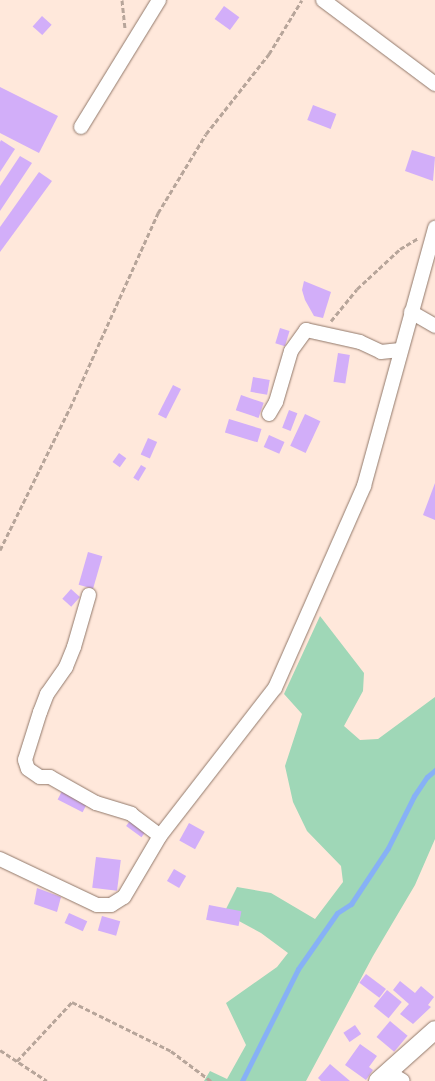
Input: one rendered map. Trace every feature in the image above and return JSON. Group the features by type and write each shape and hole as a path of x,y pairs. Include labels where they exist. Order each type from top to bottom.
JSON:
{"street":[{"path":"81,127 128,47 159,0"},
{"path":"323,0 435,84"},
{"path":"0,859 97,905 111,905 124,898 160,836 275,688 364,486 434,231"},
{"path":"411,312 435,326"},
{"path":"269,414 276,402 291,351 297,340 306,330 360,342 381,352 400,350"},
{"path":"89,595 74,647 66,667 48,694 40,712 25,760 28,769 40,777 50,777 96,803 131,814 160,836"},
{"path":"383,1076 435,1030"},
{"path":"383,1076 403,1081"}],"path":[{"path":"122,0 121,14 128,47"},
{"path":"0,550 70,408 158,213 206,134 269,54 302,0"},
{"path":"316,332 334,319 357,289 400,249 419,237 434,231"},
{"path":"17,1061 72,1002 171,1051 211,1081"},
{"path":"0,1050 47,1081"}],"green space":[{"path":"320,616 364,673 363,691 344,726 360,740 378,739 435,697 435,839 415,885 373,956 306,1081 204,1081 210,1071 227,1079 246,1045 226,1003 277,967 288,953 261,933 224,913 237,887 271,893 315,919 343,882 341,866 307,831 293,802 285,766 302,714 284,694"}],"building":[{"path":"224,6 239,17 230,30 215,19"},
{"path":"42,16 52,25 42,35 33,26"},
{"path":"0,87 58,116 39,153 0,133"},
{"path":"313,105 336,114 331,129 307,120"},
{"path":"1,140 15,149 0,172 0,142"},
{"path":"412,150 435,157 433,181 405,171"},
{"path":"20,156 32,163 0,211 0,186"},
{"path":"39,172 52,181 0,252 0,227"},
{"path":"304,281 331,292 323,318 314,316 305,300 302,290"},
{"path":"280,328 290,331 285,346 275,343"},
{"path":"338,353 350,355 345,384 333,382"},
{"path":"253,377 270,380 267,395 250,392"},
{"path":"173,385 181,389 166,418 158,414"},
{"path":"241,395 264,403 258,418 236,410"},
{"path":"289,410 297,413 291,431 282,428"},
{"path":"305,414 320,421 306,453 290,446"},
{"path":"229,419 262,429 257,442 225,432"},
{"path":"269,435 285,442 279,454 264,447"},
{"path":"148,438 157,442 150,459 141,454"},
{"path":"119,453 126,458 120,467 113,462"},
{"path":"141,465 146,468 138,481 133,478"},
{"path":"435,483 435,520 423,515"},
{"path":"88,552 102,556 93,589 79,585"},
{"path":"71,589 80,597 71,607 62,599"},
{"path":"64,787 89,800 83,812 58,799"},
{"path":"132,818 147,829 141,837 126,826"},
{"path":"189,823 205,832 195,849 179,840"},
{"path":"96,857 121,860 117,891 92,888"},
{"path":"174,869 186,876 179,888 167,881"},
{"path":"37,888 61,897 57,912 34,904"},
{"path":"209,905 241,911 239,926 206,920"},
{"path":"69,913 87,921 83,931 65,923"},
{"path":"102,916 120,921 116,936 98,930"},
{"path":"366,974 386,989 379,998 359,983"},
{"path":"400,981 415,993 421,986 434,997 428,1005 431,1007 413,1024 400,1014 409,1004 393,990"},
{"path":"387,990 402,1002 389,1018 374,1006"},
{"path":"390,1021 408,1036 394,1052 377,1037"},
{"path":"355,1025 361,1034 350,1042 343,1033"},
{"path":"360,1044 377,1056 369,1067 373,1070 366,1080 345,1065"},
{"path":"330,1064 350,1081 321,1081 318,1078"}],"waterway":[{"path":"242,1081 298,969 337,913 351,904 388,848 414,796 427,777 435,770"}]}
